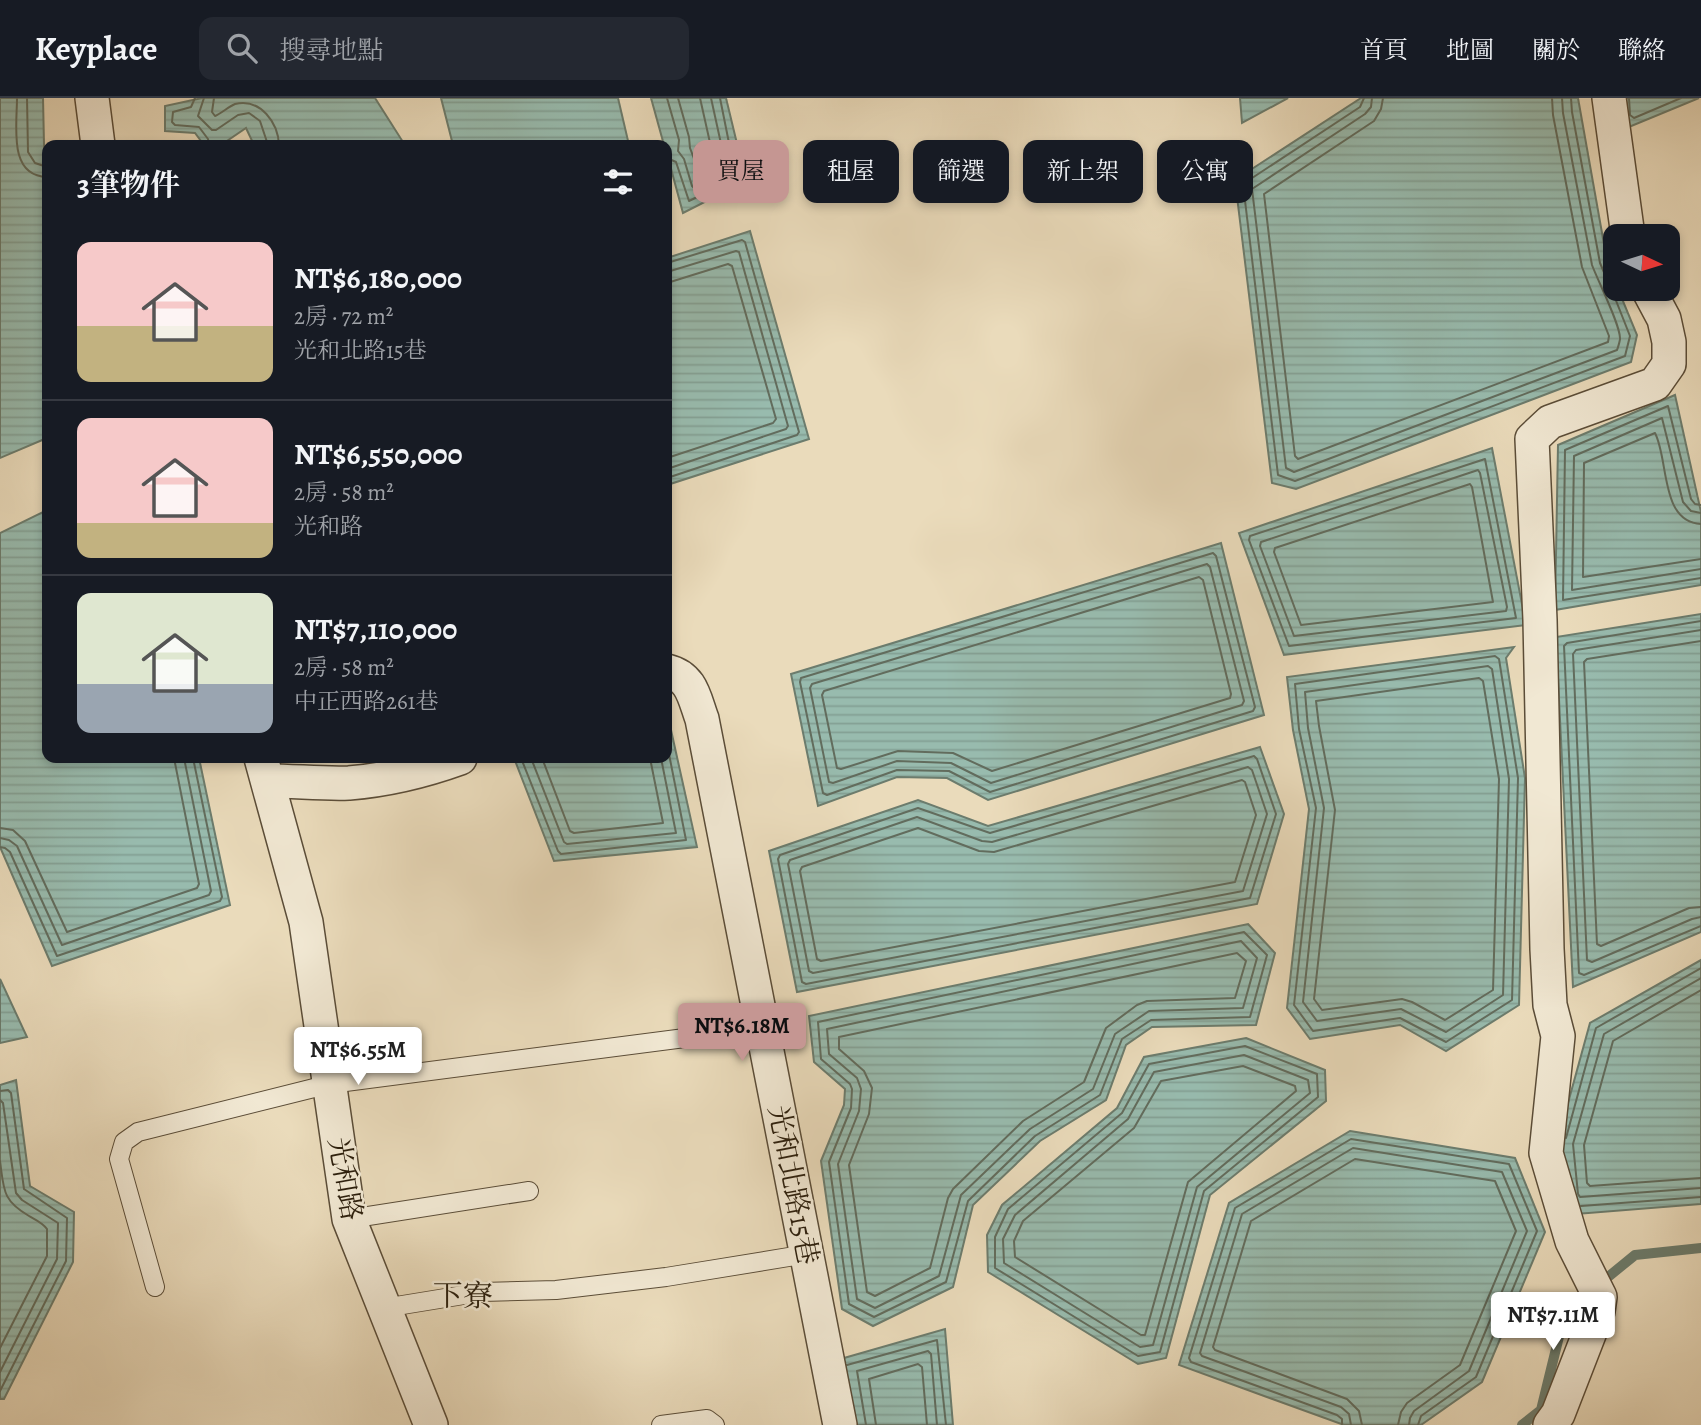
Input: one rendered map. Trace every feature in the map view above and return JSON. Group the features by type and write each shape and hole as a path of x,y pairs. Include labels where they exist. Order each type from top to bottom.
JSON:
{"street":[{"path":"92,98 97,140"},
{"path":"1609,98 1626,224"},
{"path":"1550,1425 1558,1414 1598,1311 1600,1297 1572,1241 1546,1153 1558,1036 1550,1005 1546,949 1540,620 1532,439 1550,422 1655,384 1669,364 1669,342 1664,319 1654,301"},
{"name":"光和北路15巷","path":"672,673 682,676 691,689 702,719 840,1425"},
{"path":"264,769 348,783 376,780 445,763"},
{"name":"光和路","path":"264,769 306,922 349,1219 432,1425"}],"lane":[{"path":"155,1287 119,1159 124,1142 138,1132 330,1084 762,1028"},
{"path":"349,1219 529,1191"},
{"path":"384,1308 482,1293 556,1290 666,1277 807,1254"},
{"path":"661,1425 708,1419 715,1425"}],"water":[{"path":"0,98 43,98 42,440 0,458"},
{"path":"202,98 375,98 402,140 252,140 246,128 228,140 200,140 195,133 165,131 165,106"},
{"path":"441,98 618,98 628,140 452,140"},
{"path":"651,98 726,98 736,140 693,140 693,203 703,203 683,213 672,172 672,140 663,140"},
{"path":"1240,98 1288,98 1242,123"},
{"path":"1361,98 1578,98 1603,239 1603,301 1623,301 1637,335 1631,362 1296,489 1272,483 1238,203 1253,203 1253,168"},
{"path":"1622,98 1699,98 1624,129"},
{"path":"750,231 809,439 672,483 672,256"},
{"path":"1675,395 1701,512 1701,585 1555,610 1558,445"},
{"path":"1492,448 1526,625 1284,655 1239,533"},
{"path":"42,512 42,763 200,763 230,905 52,966 0,847 0,533"},
{"path":"1221,543 1264,715 988,800 947,778 897,777 818,806 791,674"},
{"path":"1701,614 1701,932 1573,987 1556,637"},
{"path":"1514,647 1506,658 1525,778 1519,1005 1446,1051 1400,1025 1310,1039 1287,1008 1309,809 1293,730 1287,677"},
{"path":"672,734 697,847 554,861 516,763 672,763"},
{"path":"1260,747 1284,814 1257,904 797,992 769,851 918,800 988,826"},
{"path":"1248,924 1275,953 1256,1025 1152,1027 1126,1045 1106,1100 1040,1141 973,1205 953,1287 873,1326 842,1309 821,1161 844,1105 845,1089 814,1062 809,1016"},
{"path":"1701,960 1701,1204 1564,1215 1557,1143 1590,1023"},
{"path":"0,979 27,1037 0,1043"},
{"path":"1246,1038 1325,1070 1326,1101 1210,1195 1166,1358 1138,1364 988,1272 987,1235 1002,1205 1117,1108 1144,1057"},
{"path":"16,1080 30,1186 74,1212 73,1262 4,1399 0,1399 0,1085"},
{"path":"1350,1131 1515,1158 1545,1232 1482,1382 1421,1425 1344,1425 1179,1365 1229,1203"},
{"path":"945,1329 953,1425 850,1425 837,1360"}],"waterway":[{"path":"1522,1425 1541,1410 1565,1312 1635,1255 1701,1248"}],"district":[{"name":"下寮","path":"463,1296"}]}
